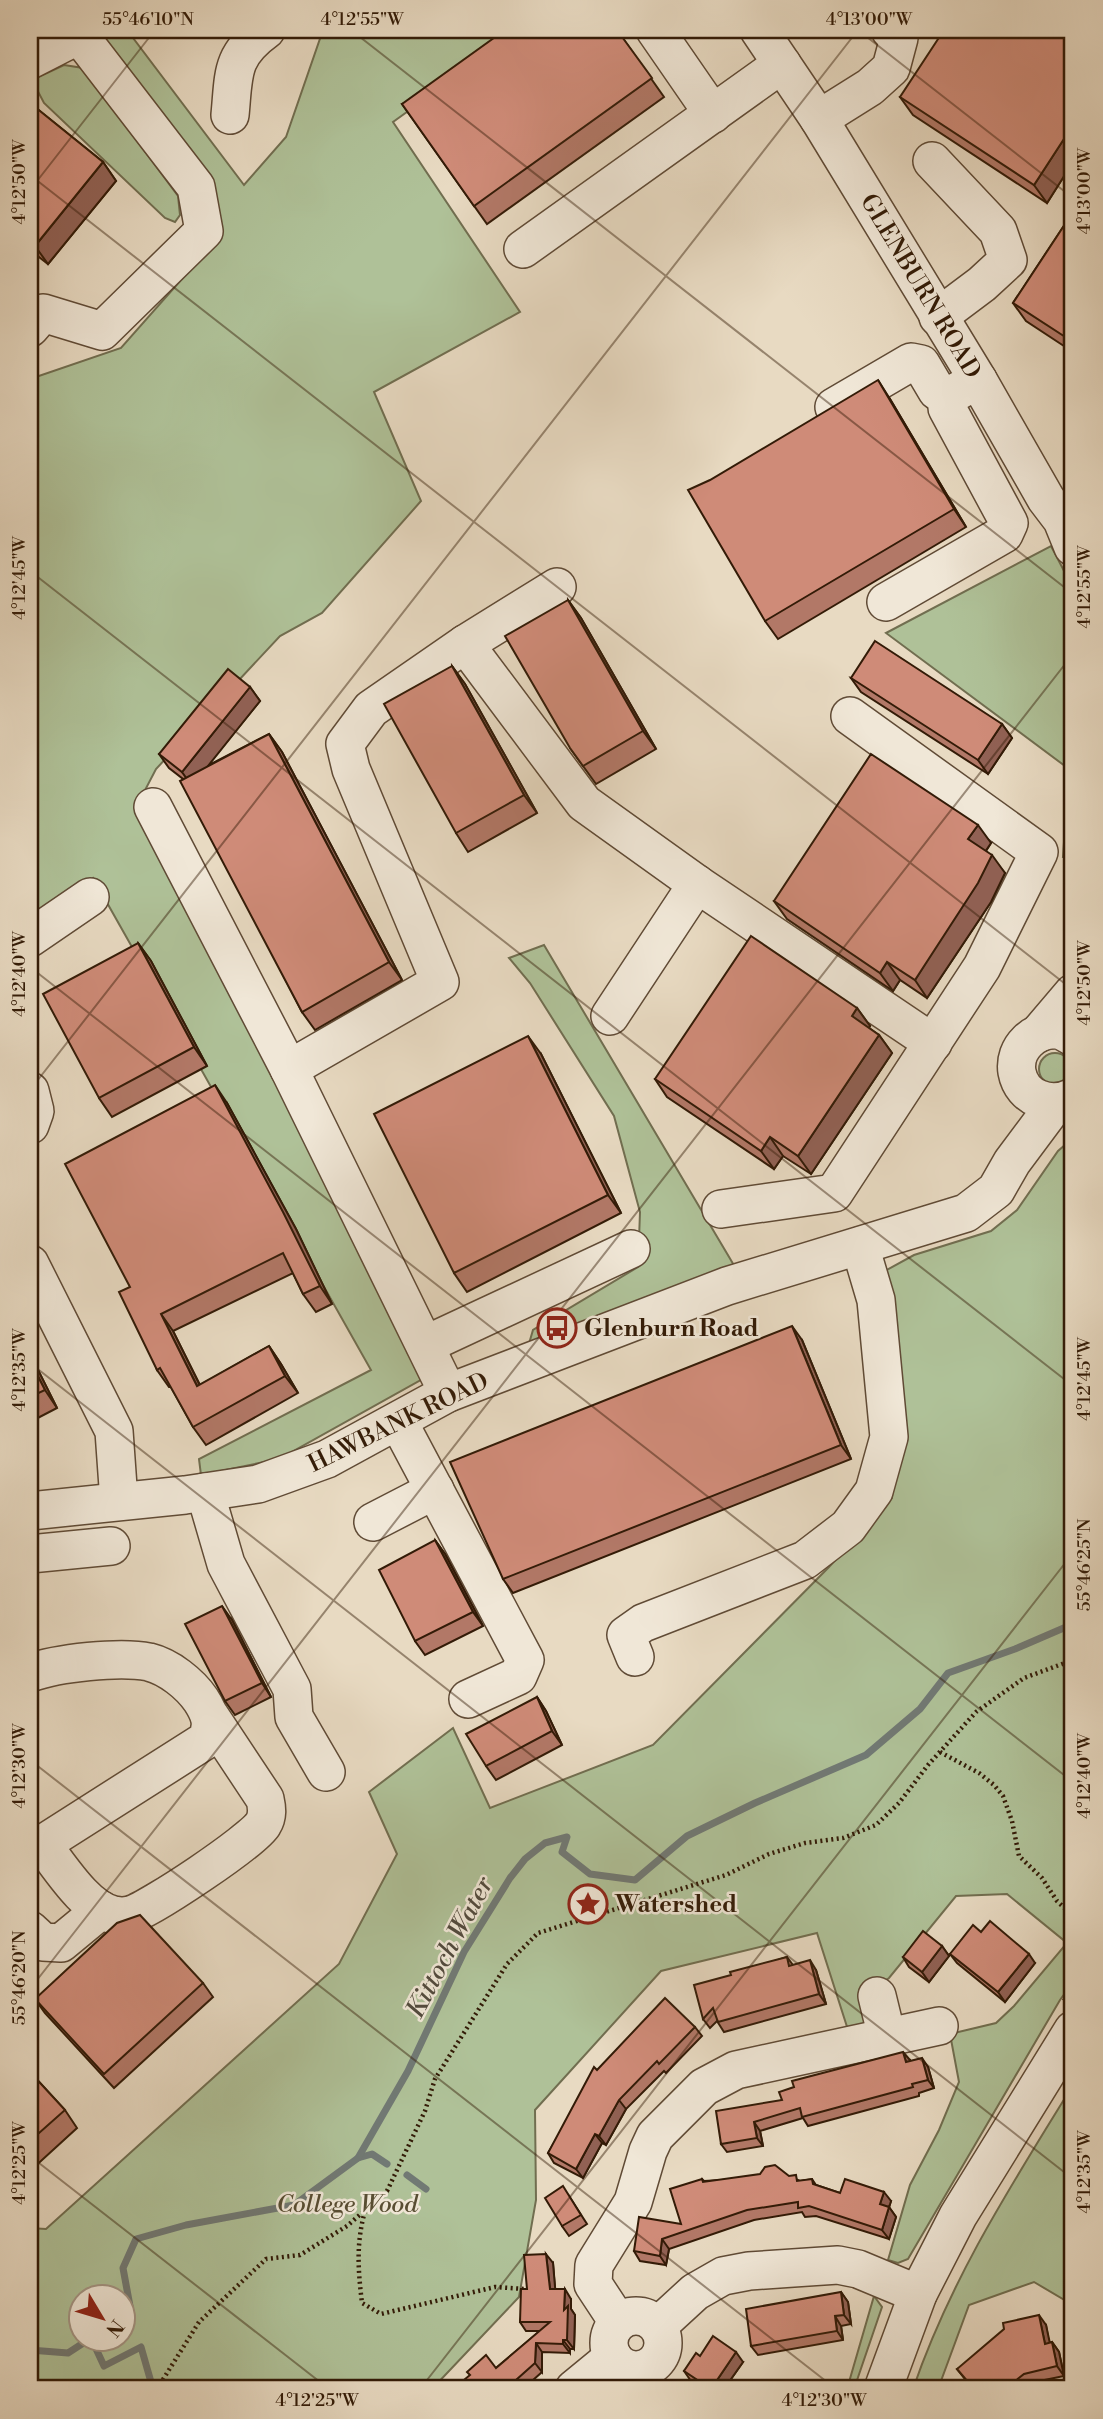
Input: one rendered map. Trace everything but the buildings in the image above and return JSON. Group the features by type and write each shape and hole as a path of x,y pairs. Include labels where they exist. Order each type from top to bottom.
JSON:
{"street":[{"path":"230,116 236,64 248,45 266,30"},
{"path":"655,30 713,114"},
{"name":"GLENBURN ROAD","path":"759,30 819,119 938,317 963,388 1070,527"},
{"path":"819,119 870,87 891,68 899,38 890,30"},
{"path":"30,60 77,33 196,187 204,231 102,331 43,313 30,328"},
{"path":"523,249 782,64"},
{"path":"932,161 998,231 1007,260 982,284 938,317"},
{"path":"806,424 911,362 921,364 937,391 963,388"},
{"path":"886,602 1004,534 1009,523 947,408 963,388"},
{"path":"289,1069 440,982 351,769 345,744 371,709 465,644 557,587"},
{"path":"465,644 584,803 697,884 933,1043"},
{"path":"635,1657 626,1634 643,1623 805,1560 848,1527 874,1491 889,1437 876,1300 835,1215 834,1193 982,967 1039,852 850,716"},
{"path":"153,807 289,1069 448,1393"},
{"path":"610,1016 697,884"},
{"path":"30,938 90,897"},
{"path":"1056,1035 1073,993"},
{"name":"HAWBANK ROAD","path":"1012,1162 1018,1056 1026,1042 1056,1035"},
{"path":"1017,1072 1024,1088 1038,1100 1065,1100"},
{"path":"30,1091 36,1111 30,1125"},
{"name":"HAWBANK ROAD","path":"30,1511 258,1484 327,1459 448,1393 727,1286 966,1213 996,1190 1012,1162 1065,1100"},
{"path":"721,1209 834,1193"},
{"path":"425,1345 631,1249"},
{"path":"30,1264 114,1431 119,1501"},
{"path":"398,1420 525,1660 518,1676 468,1699"},
{"path":"373,1521 435,1490"},
{"path":"205,1492 226,1564 292,1689 294,1717 326,1772"},
{"path":"30,1554 111,1546"},
{"path":"30,1673 43,1668 80,1663 127,1660 150,1662 185,1682 200,1699 265,1799 268,1811 263,1824 243,1845 154,1903 130,1915 114,1915 101,1910 83,1896 36,1848 206,1740 212,1729 210,1716"},
{"path":"30,1930 43,1942 61,1943 101,1910"},
{"path":"877,1996 887,2036"},
{"path":"618,2322 593,2284 594,2265 633,2202 655,2136 704,2087 736,2070 939,2026"},
{"path":"883,2389 918,2294 958,2216 1073,2030"},
{"path":"658,2326 695,2292 723,2276 749,2271 838,2265 858,2269 918,2294"},
{"path":"639,2316 658,2326 663,2337 663,2350 657,2361 646,2369 634,2371 621,2366 609,2348 609,2339 618,2322 639,2316"},
{"path":"574,2389 613,2357"}],"path":[{"path":"157,2389 199,2322 267,2259 300,2255 347,2226 387,2191 425,2111 435,2079 507,1964 538,1933 726,1875 769,1854 805,1843 843,1838 876,1825 899,1803 976,1712 1024,1678 1073,1660"},
{"path":"940,1752 979,1773 1003,1796 1019,1856 1042,1878 1057,1901 1073,1916"},
{"path":"365,2210 359,2232 357,2268 362,2302 381,2314 495,2287 531,2288"}],"green space":[{"path":"94,30 127,30 244,185 286,137 323,30 521,30 393,122 520,312 374,392 421,501 322,613 280,636 156,769 143,794 426,1377 279,1459 201,1475 199,1459 371,1370 93,878 30,919 30,379 121,348 212,245"},
{"path":"64,65 83,68 178,196 180,215 175,222 165,218 44,103 32,80"},
{"path":"1051,546 1073,588 1073,856 1063,857 1069,769 886,633"},
{"path":"544,945 735,1267 528,1347 533,1330 638,1267 640,1212 614,1116 530,983 509,958"},
{"path":"1055,1053 1066,1058 1071,1069 1066,1080 1055,1085 1044,1080 1039,1069 1044,1058"},
{"name":"College Wood","path":"1073,1138 1073,1982 908,2259 898,2263 888,2260 910,2185 939,2130 959,2082 950,2034 996,2023 1014,2006 1067,1943 1007,1894 956,1896 889,1978 870,1992 867,2029 849,2033 817,1933 661,1971 535,2110 536,2200 519,2297 432,2389 30,2389 30,2228 46,2229 339,1964 397,1854 369,1792 453,1728 490,1808 653,1745 829,1567 892,1498 899,1404 883,1272 914,1255 991,1231 1017,1210 1058,1151"},
{"path":"1073,2085 1073,2305 1034,2282 969,2305 938,2389 913,2389 945,2309 984,2232"},
{"path":"874,2296 882,2307 854,2389 847,2389"}],"waterway":[{"name":"Kittoch Water","path":"126,2282 123,2268 136,2239 186,2225 294,2205 358,2158 408,2071 464,1952 510,1878 525,1859 545,1843 567,1837 562,1852 590,1874 635,1880 687,1836 866,1755 920,1709 948,1673 1015,1649 1073,1624"},
{"path":"358,2158 372,2154 387,2164"},
{"path":"407,2175 426,2189"},
{"path":"136,2350 141,2347 151,2382"},
{"name":"Kittoch Water","path":"30,2350 70,2352"},
{"path":"98,2352 104,2366 131,2352"}],"place":[{"name":"Glenburn Road","path":"557,1328"},
{"name":"Watershed","path":"588,1904"}]}
